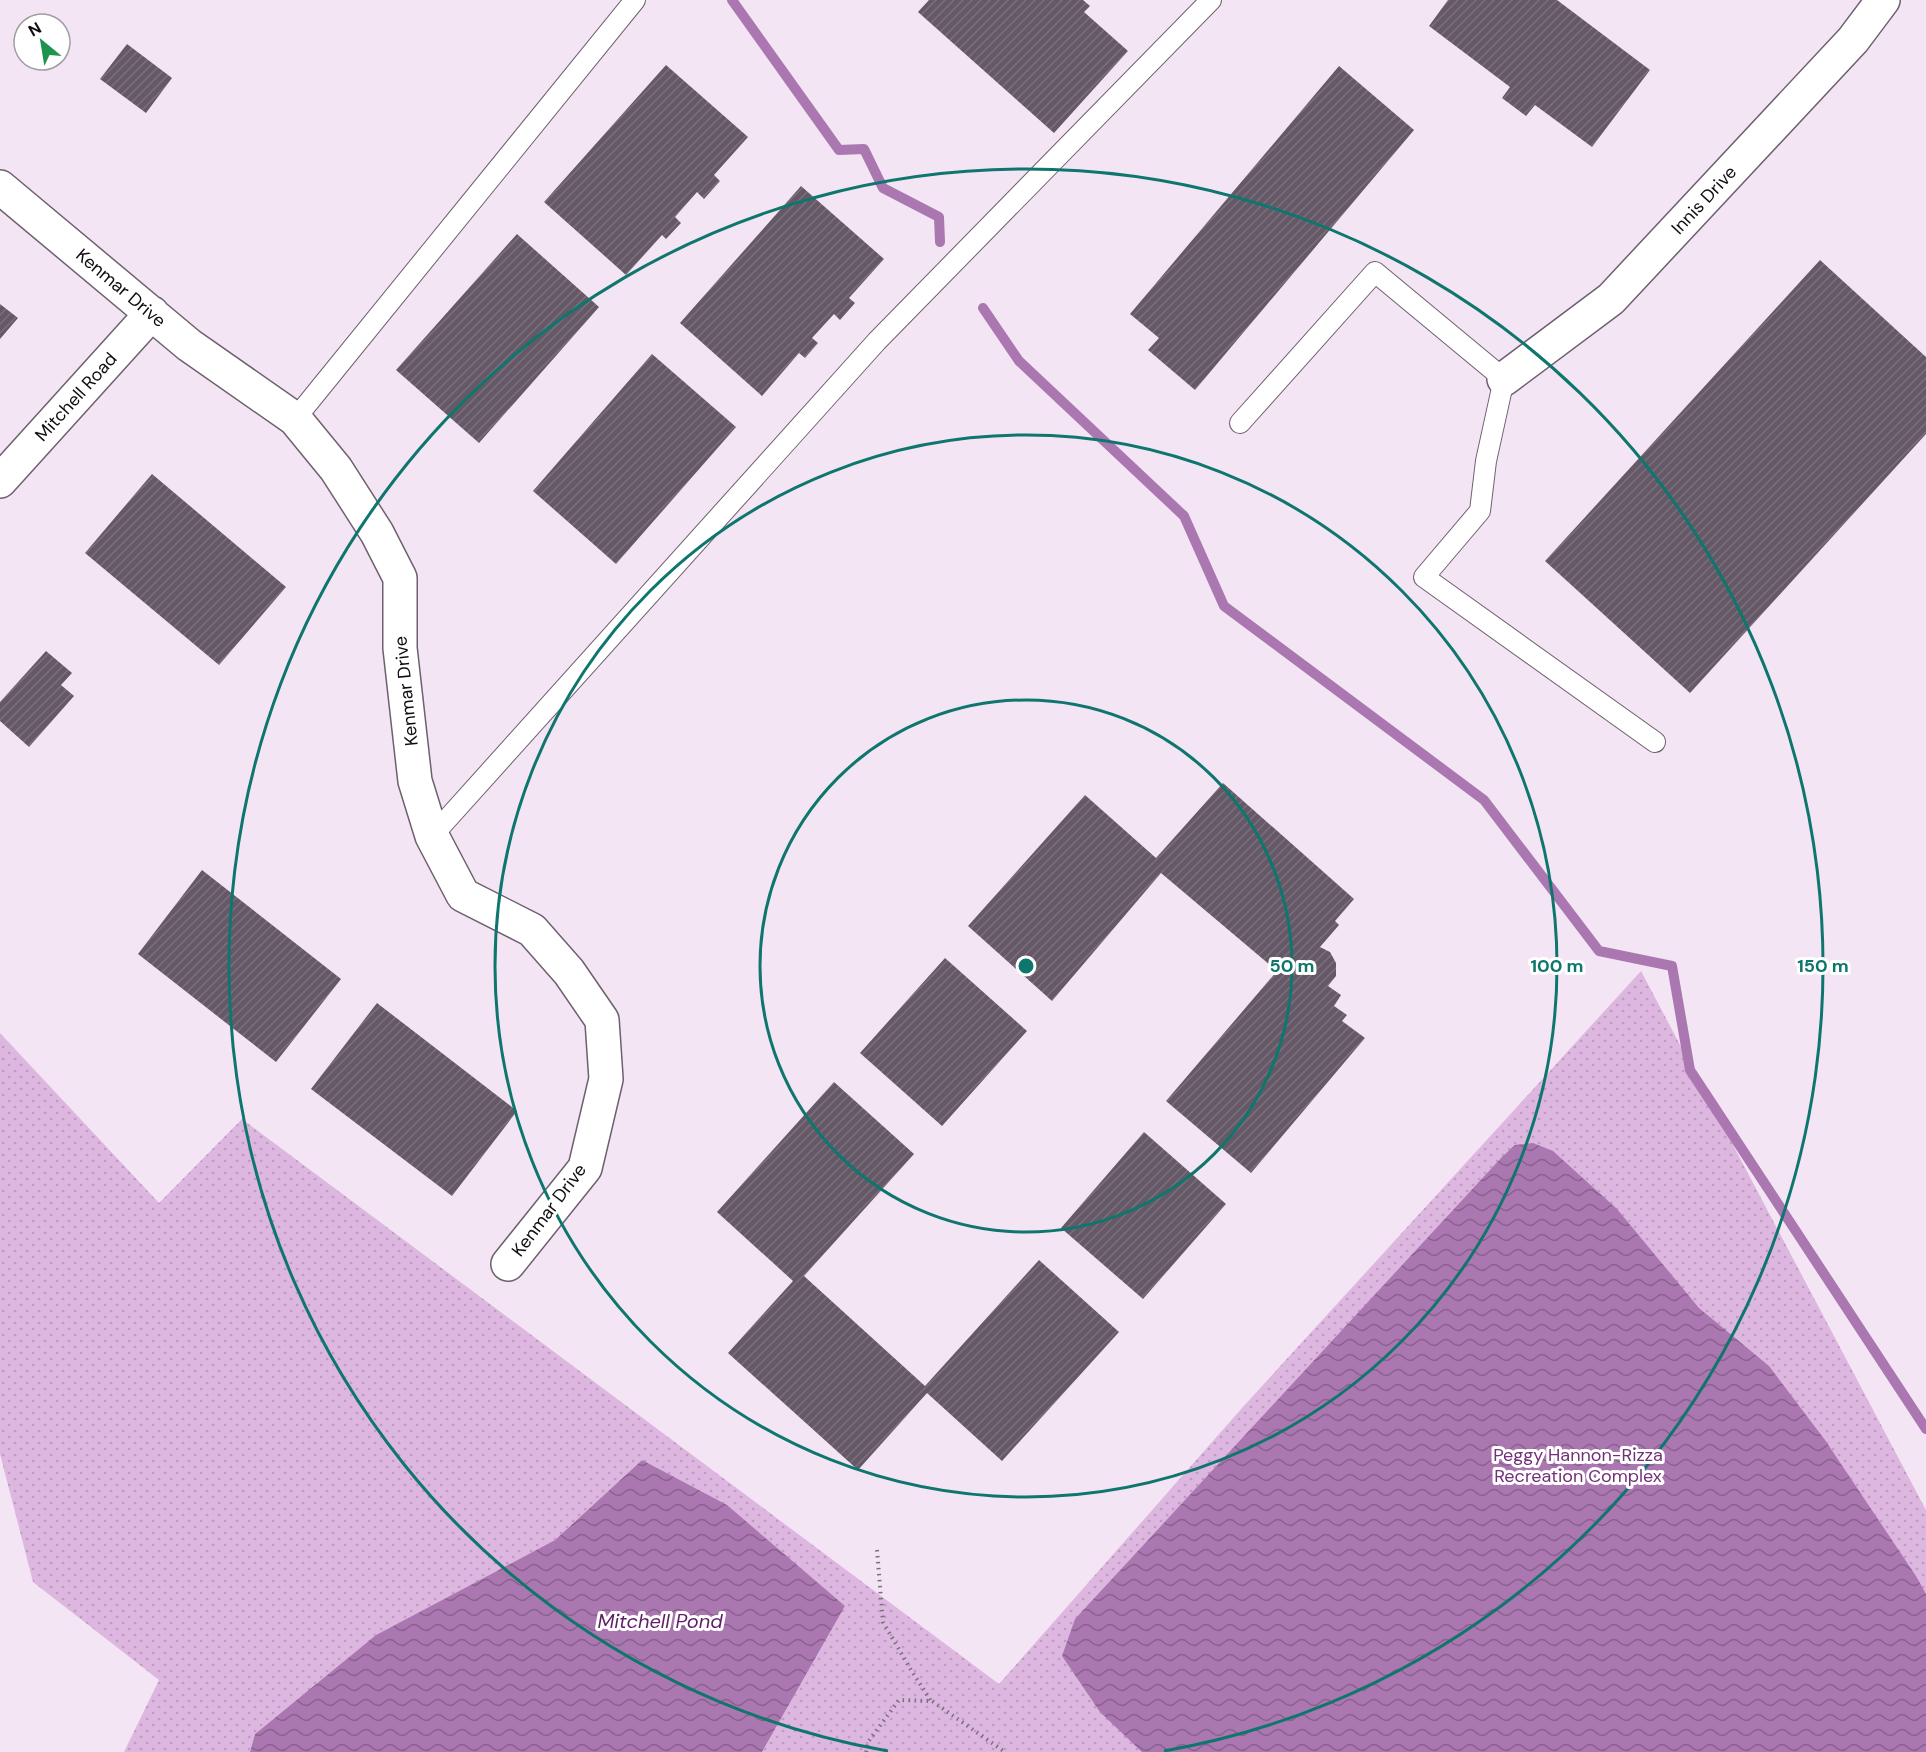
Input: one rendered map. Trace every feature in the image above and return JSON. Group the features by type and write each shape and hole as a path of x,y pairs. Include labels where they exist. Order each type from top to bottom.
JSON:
{"street":[{"name":"Innis Drive","path":"1503,379 1611,299 1853,40 1883,0"},
{"name":"Kenmar Drive","path":"0,187 189,345 295,419 336,469 377,533 400,578 400,648 415,781 432,836 464,895 532,930 569,972 603,1020 606,1079 585,1168 508,1264"},
{"name":"Mitchell Road","path":"0,481 152,313"}],"lane":[{"path":"295,419 635,0"},
{"path":"432,836 877,341 1212,0"},
{"path":"1240,423 1375,272 1503,379 1486,461 1480,511 1424,578 1655,742"}],"path":[{"path":"877,1550 884,1622 910,1670 932,1701 1005,1752"},
{"path":"866,1752 868,1742 899,1700 932,1701"}],"green space":[{"name":"Peggy Hannon-Rizza Recreation Complex","path":"1641,971 1926,1510 1926,1752 762,1752 845,1606 642,1460 555,1540 376,1635 255,1734 250,1752 124,1752 159,1680 33,1582 0,1454 0,1033 159,1203 242,1119 999,1684 1242,1408"}],"water":[{"path":"1533,1143 1553,1151 1617,1209 1699,1308 1769,1366 1825,1440 1916,1576 1926,1594 1926,1752 1142,1752 1100,1712 1062,1656 1075,1619 1502,1157 1515,1145"},
{"name":"Mitchell Pond","path":"642,1460 727,1505 845,1606 762,1752 250,1752 255,1734 376,1635 555,1540"}],"building":[{"path":"929,0 1083,0 1090,6 1084,12 1128,51 1054,133 918,12"},
{"path":"1448,0 1557,0 1650,70 1592,147 1535,105 1526,116 1502,98 1510,87 1429,26"},
{"path":"127,44 172,78 146,113 100,79"},
{"path":"666,65 748,137 714,175 720,181 704,199 697,192 675,217 681,223 666,239 662,235 626,275 544,202"},
{"path":"1339,66 1414,130 1195,390 1148,350 1159,338 1130,314"},
{"path":"801,186 884,259 849,298 855,303 840,320 834,314 812,338 818,343 805,358 799,353 762,396 680,323"},
{"path":"517,234 599,307 479,443 396,370"},
{"path":"1820,260 1926,357 1926,434 1690,693 1545,561"},
{"path":"0,304 18,318 0,339"},
{"path":"652,354 736,427 616,564 533,491"},
{"path":"152,474 286,587 219,665 85,553"},
{"path":"46,651 72,673 61,685 74,696 29,747 0,721 0,702"},
{"path":"1223,783 1354,899 1335,921 1339,925 1320,947 1330,952 1336,963 1336,976 1328,986 1341,995 1334,1006 1347,1015 1342,1021 1365,1038 1251,1173 1166,1101 1277,971 1161,873 1052,1001 968,926 1085,795 1156,858"},
{"path":"202,870 341,979 276,1062 138,954"},
{"path":"945,958 1027,1031 942,1126 860,1053"},
{"path":"377,1003 517,1111 452,1196 311,1089"},
{"path":"834,1082 914,1154 804,1276 925,1386 1039,1260 1119,1332 1002,1461 927,1393 858,1470 728,1353 793,1281 717,1212"},
{"path":"1144,1132 1226,1204 1143,1299 1061,1228"}],"waterway":[{"path":"732,0 839,150 864,149 883,188 939,217 940,242"},
{"path":"983,308 1019,361 1184,516 1224,606 1484,800 1599,951 1672,966 1690,1070 1926,1429"}]}
